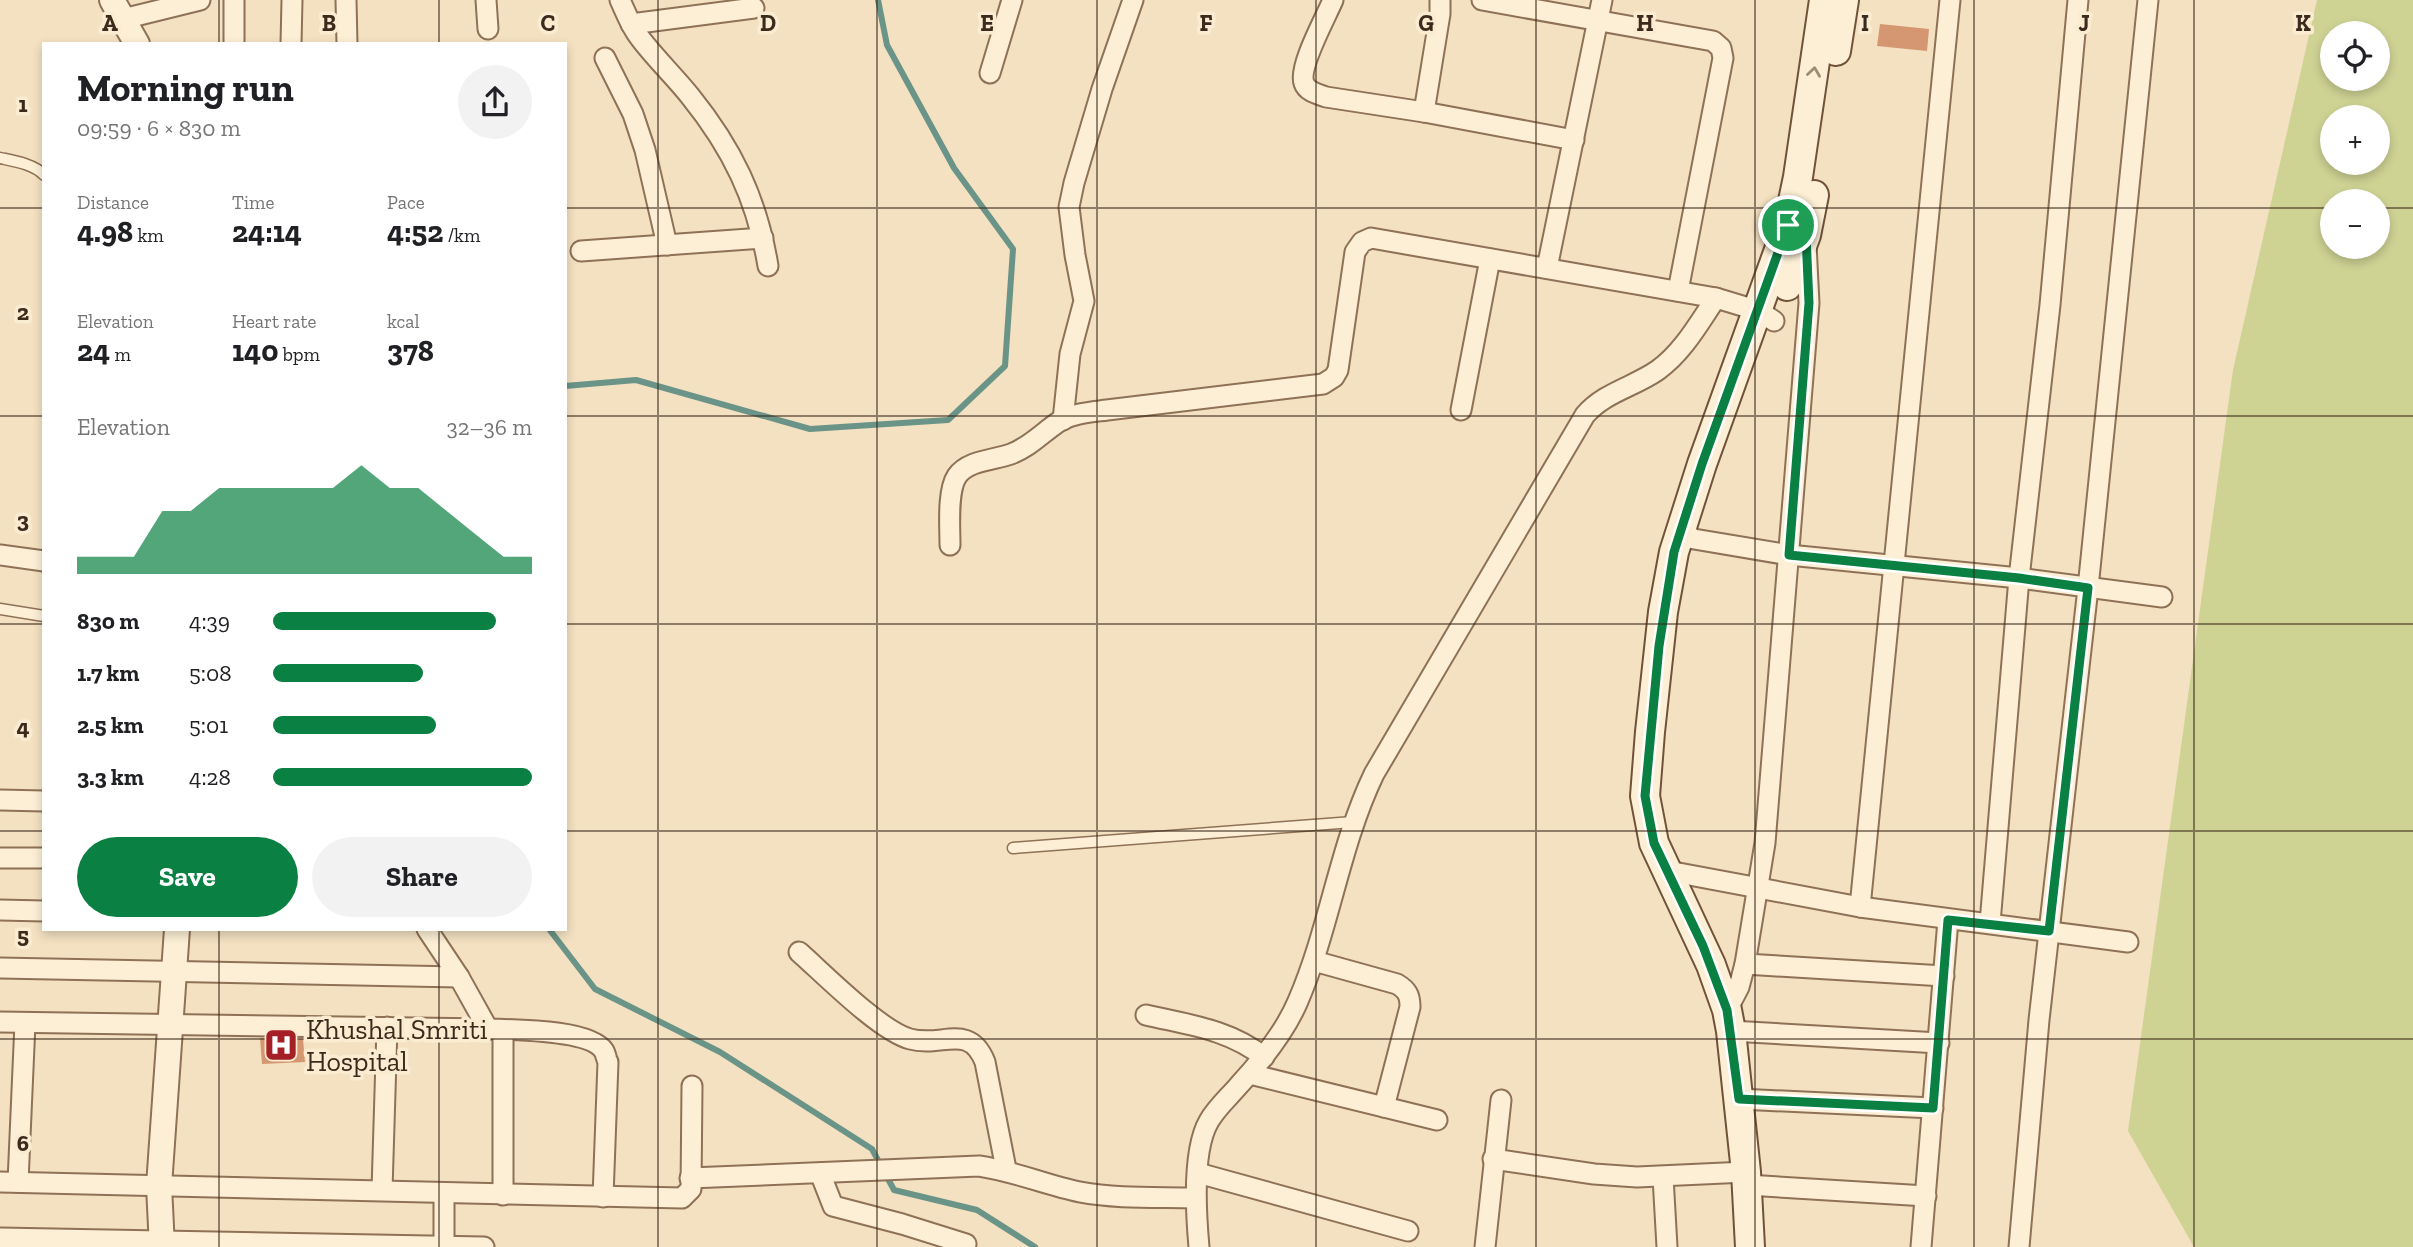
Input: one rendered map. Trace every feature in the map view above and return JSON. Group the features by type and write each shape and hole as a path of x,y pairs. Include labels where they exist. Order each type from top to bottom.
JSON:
{"main road":[{"path":"1797,230 1798,177 1824,0"},
{"path":"1750,1247 1747,1179 1729,1020 1711,965 1654,843 1645,796 1663,612 1674,552 1687,535 1819,169 1844,0"}],"street":[{"path":"136,42 117,9 200,0"},
{"path":"234,0 234,42"},
{"path":"291,42 292,0"},
{"path":"346,0 347,42"},
{"path":"486,0 488,29"},
{"path":"620,0 639,37 690,96 727,145 751,195 768,266"},
{"path":"990,73 1012,0"},
{"path":"1063,420 1070,354 1084,301 1069,207 1095,113 1133,0"},
{"path":"1333,0 1303,70 1304,83 1312,93 1574,140"},
{"path":"1424,112 1440,0"},
{"path":"1482,0 1713,41 1720,48 1723,58 1678,290"},
{"path":"1548,268 1601,0"},
{"path":"1860,907 1950,0"},
{"path":"1990,923 2019,578 2050,304 2078,0"},
{"path":"2019,1247 2039,1020 2088,588 2148,0"},
{"path":"631,24 754,8"},
{"path":"604,58 637,126 667,245"},
{"path":"1797,230 1809,303 1765,843 1745,964 1729,1020 1939,1043"},
{"path":"581,251 763,238"},
{"path":"950,545 951,490 957,476 976,463 1012,454 1028,446 1063,420 1078,414 1323,384 1334,377 1338,370 1355,252 1362,242 1371,238 1678,290 1716,298 1766,316"},
{"path":"1461,410 1490,259"},
{"path":"1199,1247 1195,1199 1208,1122 1264,1057 1297,1004 1314,961 1353,822 1374,774 1585,415 1596,402 1642,381 1660,369 1678,352 1716,298"},
{"path":"1687,535 1789,555 2019,578 2162,597"},
{"path":"0,555 42,561"},
{"path":"0,800 42,801"},
{"path":"0,858 42,858"},
{"path":"1668,871 1860,907 2128,942"},
{"path":"0,910 42,911"},
{"path":"1921,1247 1948,920"},
{"path":"162,1245 159,1186 177,931"},
{"path":"428,931 495,1030 503,1195"},
{"path":"799,952 895,1034 925,1041 972,1041 981,1051 985,1062 1006,1170"},
{"path":"1314,961 1397,984 1406,990 1410,998 1384,1107"},
{"path":"1745,964 1944,976"},
{"path":"0,968 459,977"},
{"path":"1146,1015 1233,1037 1264,1057"},
{"path":"0,1022 387,1027 495,1030 576,1036 596,1044 605,1052 608,1062 603,1197"},
{"path":"25,1023 9,1182 682,1198 691,1189 692,1086"},
{"path":"382,1190 387,1027"},
{"path":"1250,1074 1437,1120"},
{"path":"1739,1099 1933,1108"},
{"path":"1485,1247 1501,1100"},
{"path":"1493,1159 1594,1174 1747,1179 1926,1196"},
{"path":"690,1178 979,1166 1006,1170 1096,1194 1195,1199"},
{"path":"820,1173 832,1206 902,1224 966,1244 965,1247"},
{"path":"1198,1173 1408,1230"},
{"path":"1663,1177 1667,1247"},
{"path":"444,1193 444,1247"},
{"path":"0,1238 162,1245 484,1247"}],"lane":[{"path":"0,158 42,172"},
{"path":"0,609 42,616"},
{"path":"1013,848 1353,822"}],"green space":[{"path":"2317,0 2413,0 2413,1247 2194,1247 2128,1131 2233,370"}],"building":[{"path":"1880,24 1929,29 1927,51 1877,46"},
{"path":"260,1038 303,1039 305,1062 262,1064"}],"waterway":[{"path":"567,386 636,380 810,429 948,420 1005,366 1013,249 954,168 887,45 878,0"},
{"path":"551,931 595,989 720,1052 872,1149 894,1190 977,1210 1035,1247"}],"place":[{"name":"Khushal Smriti Hospital","path":"281,1045"}],"route":[{"path":"1788,225 1806,235 1809,303 1789,555 2019,578 2088,588 2049,931 1948,920 1933,1108 1739,1099 1727,1010 1703,946 1654,843 1648,820 1645,796 1650,732 1663,612 1674,552 1702,464 1788,225"}]}
